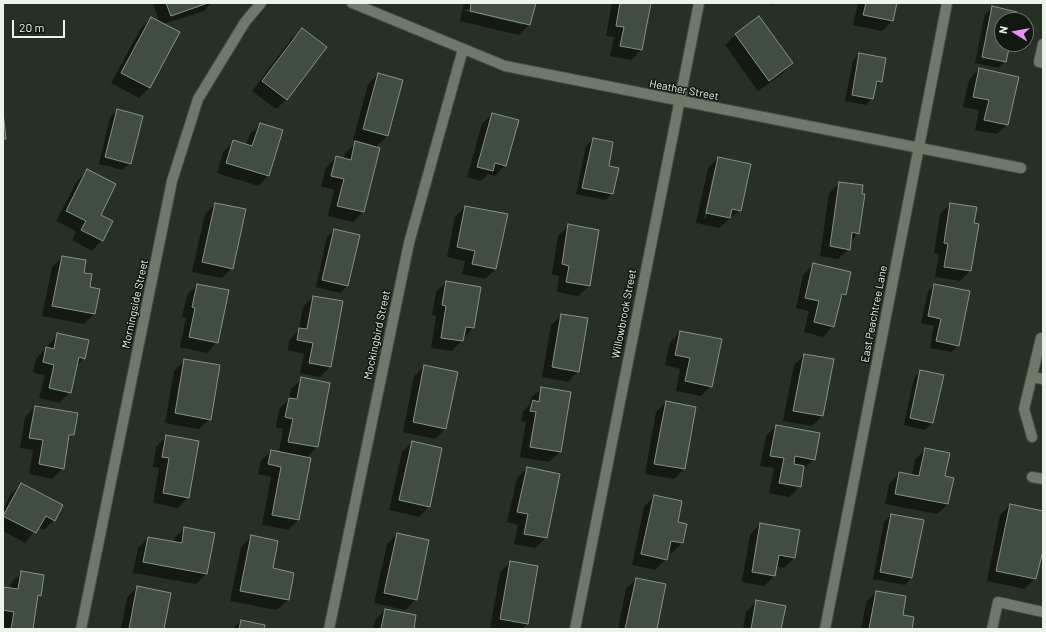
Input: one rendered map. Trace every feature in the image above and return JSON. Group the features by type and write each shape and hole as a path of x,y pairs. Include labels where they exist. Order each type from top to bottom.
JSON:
{"street":[{"name":"Morningside Street","path":"81,629 172,181 198,99 245,22 261,3"},
{"name":"Heather Street","path":"352,3 505,66 918,149 1021,168"},
{"name":"Willowbrook Street","path":"575,629 699,3"},
{"name":"East Peachtree Lane","path":"825,629 947,3"},
{"path":"1043,44 1039,62 1043,63"},
{"name":"Mockingbird Street","path":"329,629 409,243 462,49"},
{"path":"1032,437 1024,410 1041,338 1043,339"},
{"path":"1032,377 1043,379"},
{"path":"1032,477 1043,479"},
{"path":"992,629 998,602 1043,612"}],"building":[{"path":"166,3 208,3 171,16"},
{"path":"471,3 536,3 530,25 470,11"},
{"path":"620,3 651,3 642,50 620,46 624,27 616,26"},
{"path":"866,3 897,3 893,21 863,15"},
{"path":"992,6 1017,12 994,12 994,52 1008,52 1006,62 982,57"},
{"path":"759,16 793,63 769,81 735,34"},
{"path":"151,17 180,32 150,88 121,73"},
{"path":"302,28 327,47 287,100 262,81"},
{"path":"859,53 886,58 882,82 877,81 873,99 852,95"},
{"path":"979,68 1019,77 1008,125 984,120 989,100 973,97"},
{"path":"378,73 403,80 388,136 363,129"},
{"path":"117,109 143,116 131,164 105,157"},
{"path":"3,112 6,139 3,139"},
{"path":"492,113 519,120 506,166 495,163 493,171 477,167"},
{"path":"260,123 283,130 269,176 226,163 233,140 252,146"},
{"path":"593,138 613,142 609,166 619,168 613,194 582,188"},
{"path":"355,141 380,148 364,212 337,206 344,179 331,176 336,156 351,160"},
{"path":"718,157 751,164 741,211 732,209 730,218 706,213"},
{"path":"87,169 116,184 101,215 113,221 103,241 81,230 86,221 66,211"},
{"path":"839,182 863,185 862,194 865,194 859,234 852,232 850,250 830,246"},
{"path":"215,203 246,209 233,269 202,262"},
{"path":"950,203 977,207 974,223 979,224 971,271 944,267 948,244 944,243"},
{"path":"465,206 508,214 496,269 472,264 475,251 457,247"},
{"path":"568,224 599,230 590,286 566,282 569,266 562,264"},
{"path":"334,229 360,235 348,286 322,280"},
{"path":"62,256 86,260 84,273 92,274 90,287 100,289 95,314 52,306"},
{"path":"813,263 851,272 846,295 842,294 834,327 814,322 819,301 805,298"},
{"path":"446,281 481,287 474,328 466,327 463,341 441,338 446,306 442,305"},
{"path":"197,284 229,290 218,343 189,337 195,308 192,307"},
{"path":"934,284 970,291 959,346 936,341 941,319 928,316"},
{"path":"313,296 343,301 331,367 309,363 313,343 297,340 299,328 307,329"},
{"path":"561,314 588,318 579,372 552,367"},
{"path":"680,331 722,339 712,387 685,381 690,358 675,355"},
{"path":"57,333 89,340 85,359 79,357 71,393 49,388 54,365 43,362 46,347 54,349"},
{"path":"804,354 834,359 823,416 793,411"},
{"path":"184,359 220,365 211,420 175,413"},
{"path":"424,365 458,372 446,429 413,422"},
{"path":"920,370 944,375 933,423 910,418"},
{"path":"301,377 330,383 318,447 288,442 293,419 285,417 289,398 297,399"},
{"path":"541,387 571,392 561,452 530,447 536,412 530,411 533,400 539,402"},
{"path":"666,401 696,407 685,469 654,464"},
{"path":"35,406 78,413 74,435 69,435 64,469 39,464 43,440 29,438"},
{"path":"776,425 820,433 815,460 795,456 794,464 804,466 801,487 779,483 784,458 770,456"},
{"path":"166,435 199,441 189,498 163,493 169,458 162,457"},
{"path":"412,441 442,448 430,507 399,500"},
{"path":"925,448 950,453 945,476 954,478 948,504 895,494 899,472 919,476"},
{"path":"271,450 311,458 299,520 272,515 281,467 268,464"},
{"path":"527,467 560,474 547,538 524,534 528,514 517,512"},
{"path":"21,483 63,505 55,521 46,516 36,533 3,516"},
{"path":"654,495 682,501 678,522 687,524 683,543 671,541 667,560 641,554"},
{"path":"1010,504 1043,511 1043,551 1036,579 996,571"},
{"path":"891,514 924,520 912,578 880,572"},
{"path":"760,523 800,530 795,558 779,555 775,576 752,572"},
{"path":"184,527 215,533 207,574 143,562 148,537 182,543"},
{"path":"397,533 429,540 417,600 384,593"},
{"path":"251,535 278,541 273,568 294,573 289,600 240,591"},
{"path":"510,561 538,566 528,624 500,619"},
{"path":"21,571 44,575 41,596 38,595 33,629 11,629 14,612 3,610 3,587 18,589"},
{"path":"636,578 666,584 657,629 625,629"},
{"path":"137,586 171,593 164,629 129,629"},
{"path":"876,591 906,596 903,615 914,617 912,629 869,629"},
{"path":"756,600 786,606 781,629 751,629"},
{"path":"385,609 416,615 414,629 381,629"},
{"path":"241,620 265,625 264,629 239,629"}]}
